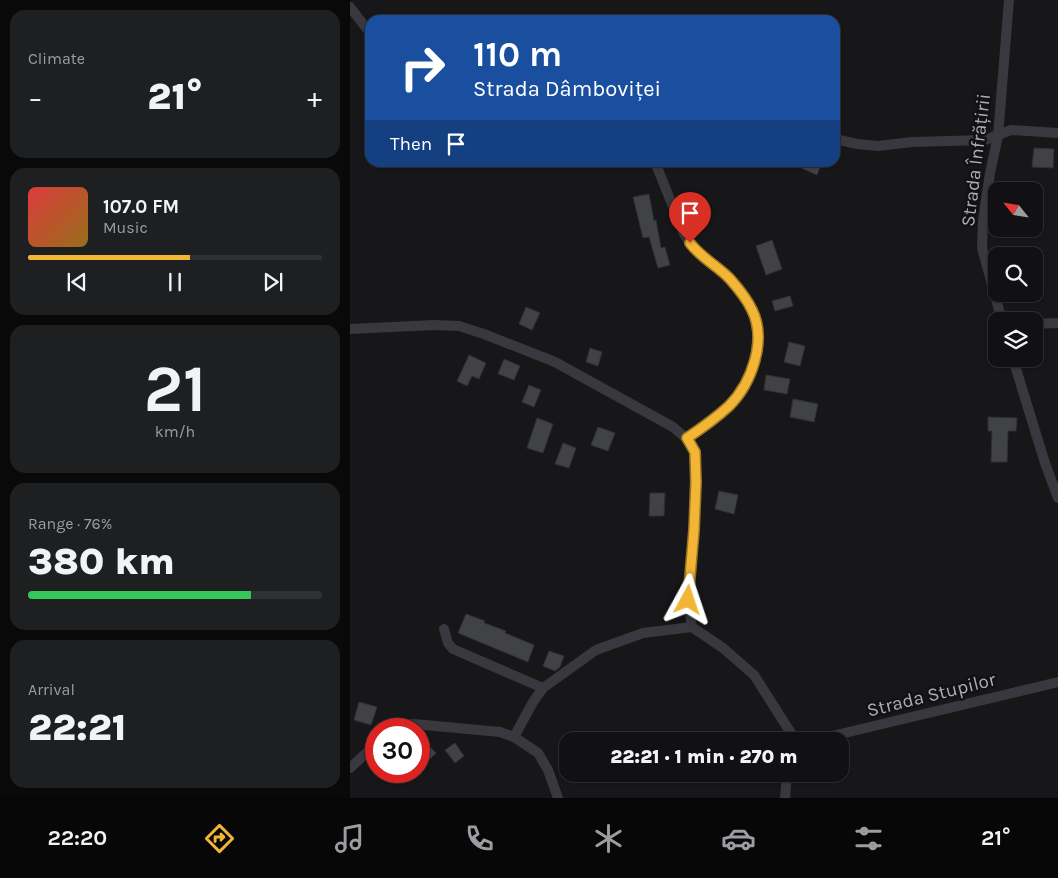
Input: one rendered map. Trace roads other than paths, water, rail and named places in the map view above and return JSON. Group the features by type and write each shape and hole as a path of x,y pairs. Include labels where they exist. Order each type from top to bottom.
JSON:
{"street":[{"name":"Strada Înfrățirii","path":"999,312 982,248 988,183 998,136 1009,0"},
{"path":"350,8 365,27"},
{"path":"840,139 857,144 878,146 912,142 985,140 1011,130 1058,133"},
{"path":"657,167 684,234 697,252 730,278 753,311 758,335 755,361 744,385 731,404 708,424 687,438"},
{"path":"1043,324 1058,323"},
{"path":"350,329 434,325 459,326 484,334 555,362 673,427 687,438 695,452 694,530 688,600 692,628"},
{"path":"1016,367 1045,463 1058,498"},
{"path":"514,737 543,688 596,650 643,633 692,628 723,648 754,675 790,732"},
{"path":"444,629 448,643 453,649 543,688"},
{"name":"Strada Stupilor","path":"849,732 1058,682"},
{"path":"430,725 500,732 514,737 538,753 548,770 558,798"},
{"path":"350,768 365,754"},
{"path":"784,798 786,782"}]}
